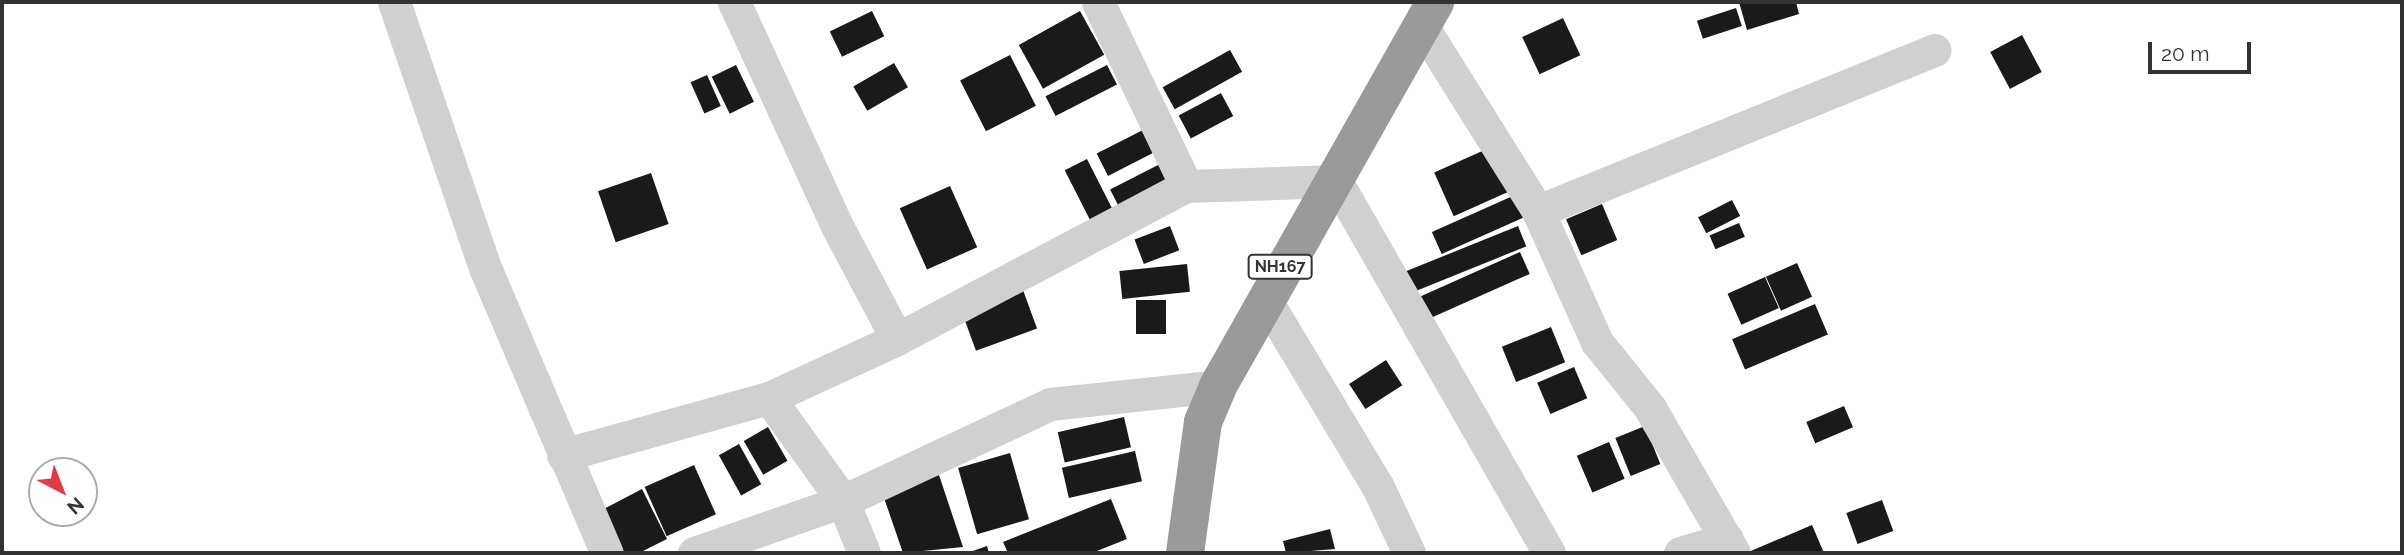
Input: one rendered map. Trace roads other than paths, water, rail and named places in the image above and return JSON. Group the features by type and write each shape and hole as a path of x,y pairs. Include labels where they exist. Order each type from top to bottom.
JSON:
{"highway":[{"name":"NH167","path":"1185,553 1203,422 1218,386 1268,303 1279,268 1336,181 1429,14"}],"street":[{"path":"394,2 486,270 607,553"},
{"path":"734,2 837,226 897,339"},
{"path":"1098,2 1186,186"},
{"path":"1429,14 1538,211 1597,342 1650,408 1730,546 1680,553"},
{"path":"1538,211 1935,50"},
{"path":"563,455 769,398 897,339 1186,186 1336,181 1549,553"},
{"path":"1268,303 1378,487 1409,553"},
{"path":"694,553 843,501 1050,404 1218,386"},
{"path":"769,398 843,501 864,553"}]}
